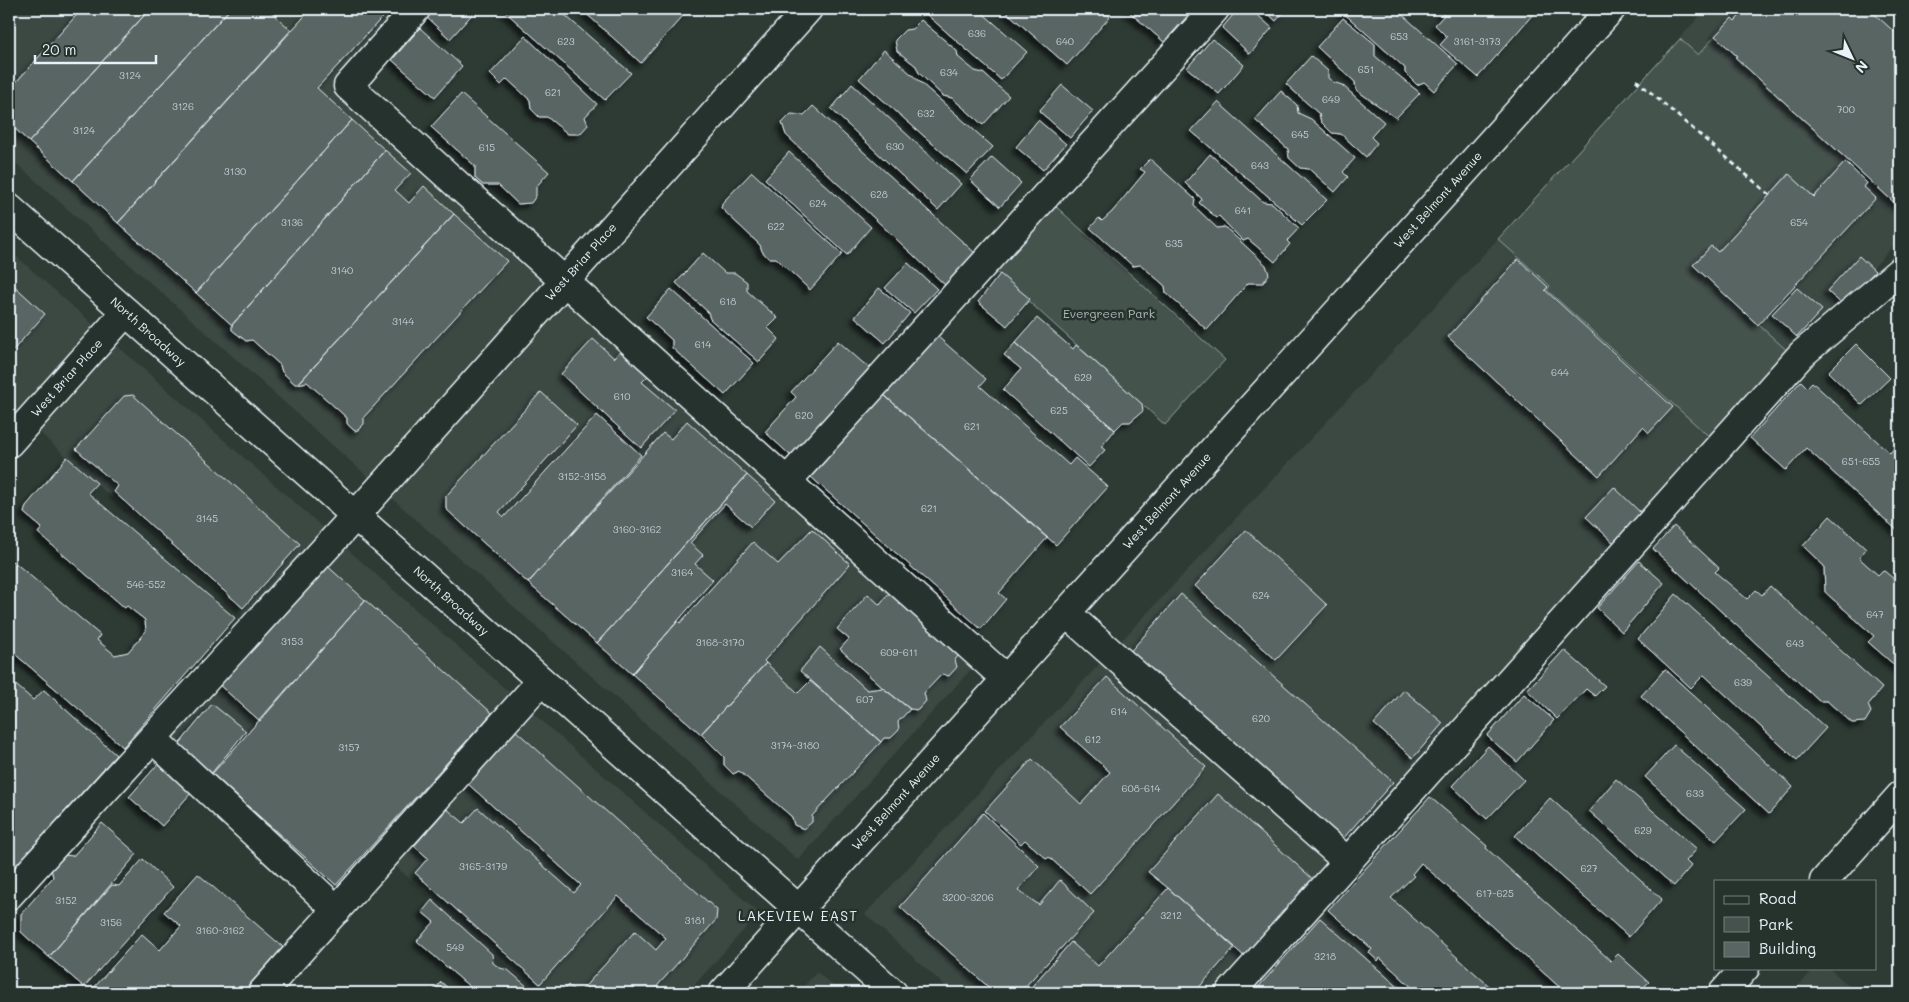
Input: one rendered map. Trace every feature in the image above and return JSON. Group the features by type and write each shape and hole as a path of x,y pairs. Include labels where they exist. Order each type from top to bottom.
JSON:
{"main road":[{"path":"416,9 348,86 1006,679"},
{"name":"West Briar Place","path":"9,895 355,516 808,9"},
{"path":"787,481 1215,9"},
{"name":"West Belmont Avenue","path":"723,993 1611,9"},
{"name":"North Broadway","path":"9,208 893,993"},
{"path":"1230,993 1802,354 1900,271"},
{"name":"West Briar Place","path":"9,443 126,312"},
{"path":"1066,613 1348,862"},
{"path":"262,993 541,680"},
{"path":"152,738 337,910"},
{"path":"1825,880 1900,796"},
{"path":"1722,993 1743,970"}],"path":[{"path":"1636,80 1770,194"}],"shaded area":[{"path":"9,9 405,9 332,90 975,665 798,860 9,157"},
{"path":"1706,9 1900,9 1900,238 1319,891 1433,993 953,993 865,914 1498,239","holes":["1547,290 1666,398 1545,293"]},
{"path":"9,250 759,913 687,993 537,993 392,863 347,912 150,731 249,621 9,405"},
{"path":"1813,970 1831,970 1857,993 1792,993"},
{"path":"817,972 841,993 797,993"}],"green space":[{"path":"1715,36 1737,56 1735,58 1847,160 1814,197 1788,174 1718,252 1711,246 1693,265 1793,356 1715,442 1547,290 1550,286 1498,239 1680,39 1698,55"},
{"name":"Evergreen Park","path":"1052,203 1225,360 1165,425 993,269"}],"building":[{"path":"82,9 150,9 29,142 9,123 9,90"},
{"path":"150,9 230,9 73,181 29,142"},
{"path":"230,9 268,9 291,30 118,223 73,181"},
{"path":"311,9 390,9 317,88 352,120 196,293 118,223"},
{"path":"430,9 477,9 450,39 424,15"},
{"path":"502,9 558,9 631,73 605,100"},
{"path":"581,9 689,9 641,63"},
{"path":"931,9 978,9 1027,52 1001,80 926,14"},
{"path":"1003,9 1101,9 1110,17 1067,65"},
{"path":"1126,9 1188,9 1191,12 1164,42"},
{"path":"1238,9 1251,9 1272,28 1250,54 1222,28"},
{"path":"1263,9 1287,9 1276,21"},
{"path":"1339,9 1396,9 1458,64 1434,91 1424,82 1417,85 1405,73 1405,68"},
{"path":"1437,9 1531,9 1535,12 1478,77 1440,45 1447,37 1435,25 1444,15"},
{"path":"1746,9 1869,9 1900,37 1900,208 1735,57 1737,56 1715,36 1732,18 1735,21"},
{"path":"1343,18 1375,44 1375,56 1420,93 1396,118 1356,90 1355,82 1317,47"},
{"path":"921,20 957,51 958,57 975,71 983,73 1009,96 983,125 952,98 943,96 919,73 916,66 897,51 895,40 905,30 912,29"},
{"path":"420,28 462,66 435,97 392,60"},
{"path":"525,36 597,104 585,117 588,125 580,134 568,134 547,117 539,117 531,109 530,100 507,79 501,85 490,74"},
{"path":"1212,39 1244,65 1219,94 1187,68"},
{"path":"884,50 993,147 967,174 859,79"},
{"path":"1311,56 1328,71 1328,78 1342,85 1384,122 1371,137 1377,143 1366,157 1341,134 1332,133 1321,122 1319,114 1286,84"},
{"path":"852,84 961,184 938,210 831,109"},
{"path":"1062,85 1093,111 1070,138 1039,111"},
{"path":"1281,91 1297,105 1298,113 1311,119 1355,158 1343,172 1348,177 1335,192 1309,169 1300,168 1289,158 1288,149 1255,120"},
{"path":"461,94 549,172 536,187 536,196 531,203 518,204 498,185 483,185 475,178 475,166 431,127"},
{"path":"1218,102 1327,200 1302,225 1191,131"},
{"path":"813,106 975,253 946,286 786,135 782,123 791,114 804,115"},
{"path":"352,120 385,150 232,325 196,293"},
{"path":"1038,120 1066,144 1043,170 1016,147"},
{"path":"385,150 411,173 395,190 409,203 424,186 454,214 298,384 295,384 282,372 280,365 252,340 246,341 232,330 232,325"},
{"path":"789,152 871,227 847,255 765,179"},
{"path":"1210,154 1263,202 1272,203 1299,228 1287,241 1290,244 1275,262 1248,239 1243,241 1219,216 1217,218 1199,203 1202,199 1185,183"},
{"path":"992,157 1021,183 1000,207 970,180"},
{"path":"1150,159 1195,199 1194,206 1217,228 1225,227 1266,265 1269,274 1263,283 1248,283 1207,330 1166,293 1165,286 1141,265 1133,266 1090,228 1099,218 1102,221 1112,212 1145,172 1140,169"},
{"path":"1845,162 1867,183 1864,187 1876,198 1758,325 1693,265 1711,246 1718,252 1789,174 1814,197"},
{"path":"752,172 842,254 810,290 776,258 768,258 760,245 721,208 723,202"},
{"path":"454,214 507,261 364,417 364,424 355,431 347,423 347,418 307,382 298,384"},
{"path":"703,253 725,273 735,273 747,282 747,291 778,318 768,328 779,339 759,362 710,319 708,312 676,283"},
{"path":"1859,256 1875,271 1844,306 1827,291"},
{"path":"1518,259 1548,287 1545,290 1673,407 1649,433 1643,427 1599,476 1448,337"},
{"path":"908,263 937,289 914,313 885,288"},
{"path":"1000,274 1030,299 1007,326 978,302"},
{"path":"9,281 45,314 9,355"},
{"path":"879,288 910,313 885,343 855,317"},
{"path":"1797,288 1822,310 1797,337 1772,314"},
{"path":"671,289 754,363 725,395 672,348 672,340 646,317"},
{"path":"1037,318 1073,349 1076,345 1142,404 1143,411 1130,422 1123,422 1115,430 1015,343"},
{"path":"937,336 986,379 980,386 1069,465 1075,458 1108,487 1056,545 884,395"},
{"path":"593,339 614,358 622,349 650,374 642,382 675,410 641,448 561,374"},
{"path":"838,341 870,369 791,456 765,432 796,397 791,392"},
{"path":"1015,343 1115,430 1101,447 1105,450 1089,467 1003,390 1021,369 1004,355"},
{"path":"1856,344 1890,378 1862,405 1828,372"},
{"path":"1801,381 1807,387 1812,382 1890,453 1897,445 1900,447 1900,533 1806,448 1786,470 1750,438"},
{"path":"541,392 577,425 499,512 504,517 597,415 641,455 528,583 446,509 446,496"},
{"path":"133,395 300,544 243,608 114,492 118,486 76,449 124,396"},
{"path":"884,395 1047,538 999,593 1006,599 981,629 811,477"},
{"path":"687,421 747,475 597,643 528,583 663,433 671,439"},
{"path":"67,457 97,483 88,493 235,618 123,747 9,649 9,559 100,635 97,640 115,655 128,652 146,631 145,620 127,606 125,608 38,533 42,528 24,513 26,506"},
{"path":"747,475 775,500 751,527 725,504 690,543 703,555 695,564 713,580 632,674 597,643"},
{"path":"1614,487 1642,514 1614,543 1586,517"},
{"path":"1830,516 1866,549 1859,558 1878,575 1883,570 1900,584 1899,669 1868,642 1874,636 1825,592 1824,566 1803,546"},
{"path":"1674,526 1719,568 1715,572 1747,599 1756,590 1762,595 1770,586 1882,688 1868,705 1871,712 1865,722 1852,723 1827,701 1819,701 1653,549"},
{"path":"812,529 850,564 764,661 766,663 701,734 632,674 678,621 680,623 753,542 778,564"},
{"path":"1246,530 1327,605 1276,660 1195,586"},
{"path":"1639,561 1664,583 1622,632 1597,608"},
{"path":"324,563 365,600 260,721 217,683"},
{"path":"889,593 907,609 915,608 922,614 922,622 958,656 955,660 957,667 949,676 942,674 924,693 926,701 918,710 910,709 883,688 840,649 849,639 837,629 868,594 880,605"},
{"path":"1181,594 1393,782 1340,842 1128,654"},
{"path":"1676,594 1826,728 1797,760 1704,675 1691,688 1638,639"},
{"path":"365,600 492,713 336,885 212,774"},
{"path":"820,647 867,690 883,688 910,709 898,722 899,730 891,738 884,738 881,742 800,671"},
{"path":"1564,650 1605,686 1595,696 1586,689 1557,719 1527,690"},
{"path":"766,663 798,693 810,681 881,742 812,816 812,822 804,829 794,825 792,817 739,771 733,774 724,765 724,757 701,734"},
{"path":"1665,669 1793,787 1769,814 1641,696"},
{"path":"1107,677 1206,767 1090,894 1049,857 1047,859 1025,840 1021,844 985,811 1032,759 1081,804 1110,772 1060,727"},
{"path":"9,679 33,700 44,690 116,755 9,873"},
{"path":"1404,690 1443,723 1413,758 1374,724"},
{"path":"1524,694 1554,720 1517,762 1487,736"},
{"path":"212,704 246,731 206,780 172,753"},
{"path":"515,730 717,910 716,920 651,993 579,993 635,931 656,950 666,938 618,896 540,984 415,873 428,858 414,846 447,809 464,823 478,808 574,893 581,885 468,784"},
{"path":"1674,745 1746,809 1716,841 1645,777"},
{"path":"1488,746 1524,780 1487,819 1452,786"},
{"path":"158,764 191,793 162,826 129,797"},
{"path":"1616,779 1697,849 1686,861 1691,866 1674,886 1589,811"},
{"path":"1218,794 1315,881 1246,958 1148,872"},
{"path":"1430,797 1487,846 1486,848 1611,961 1618,954 1649,982 1638,993 1566,993 1421,863 1412,874 1414,876 1391,898 1497,993 1418,993 1380,958 1378,961 1369,953 1372,949 1328,910"},
{"path":"1550,798 1662,899 1629,937 1515,836"},
{"path":"983,813 1039,866 1018,890 1039,905 1060,880 1094,913 1019,993 995,993 900,907"},
{"path":"102,823 137,854 49,957 21,932 21,914 53,877 51,869 64,855 73,856"},
{"path":"143,859 173,887 84,987 49,957 112,885 119,886"},
{"path":"198,874 283,947 242,993 90,992 142,934 160,950 181,926 164,912"},
{"path":"1168,888 1235,947 1194,993 1026,993 1071,942 1098,966"},
{"path":"432,900 492,954 493,963 500,968 508,970 535,993 473,993 472,989 417,941 434,922 422,912"},
{"path":"1320,918 1405,993 1253,993"},
{"path":"441,982 454,993 431,993"},
{"path":"568,985 577,993 561,993"}],"district":[{"name":"LAKEVIEW EAST","path":"798,916"}]}
